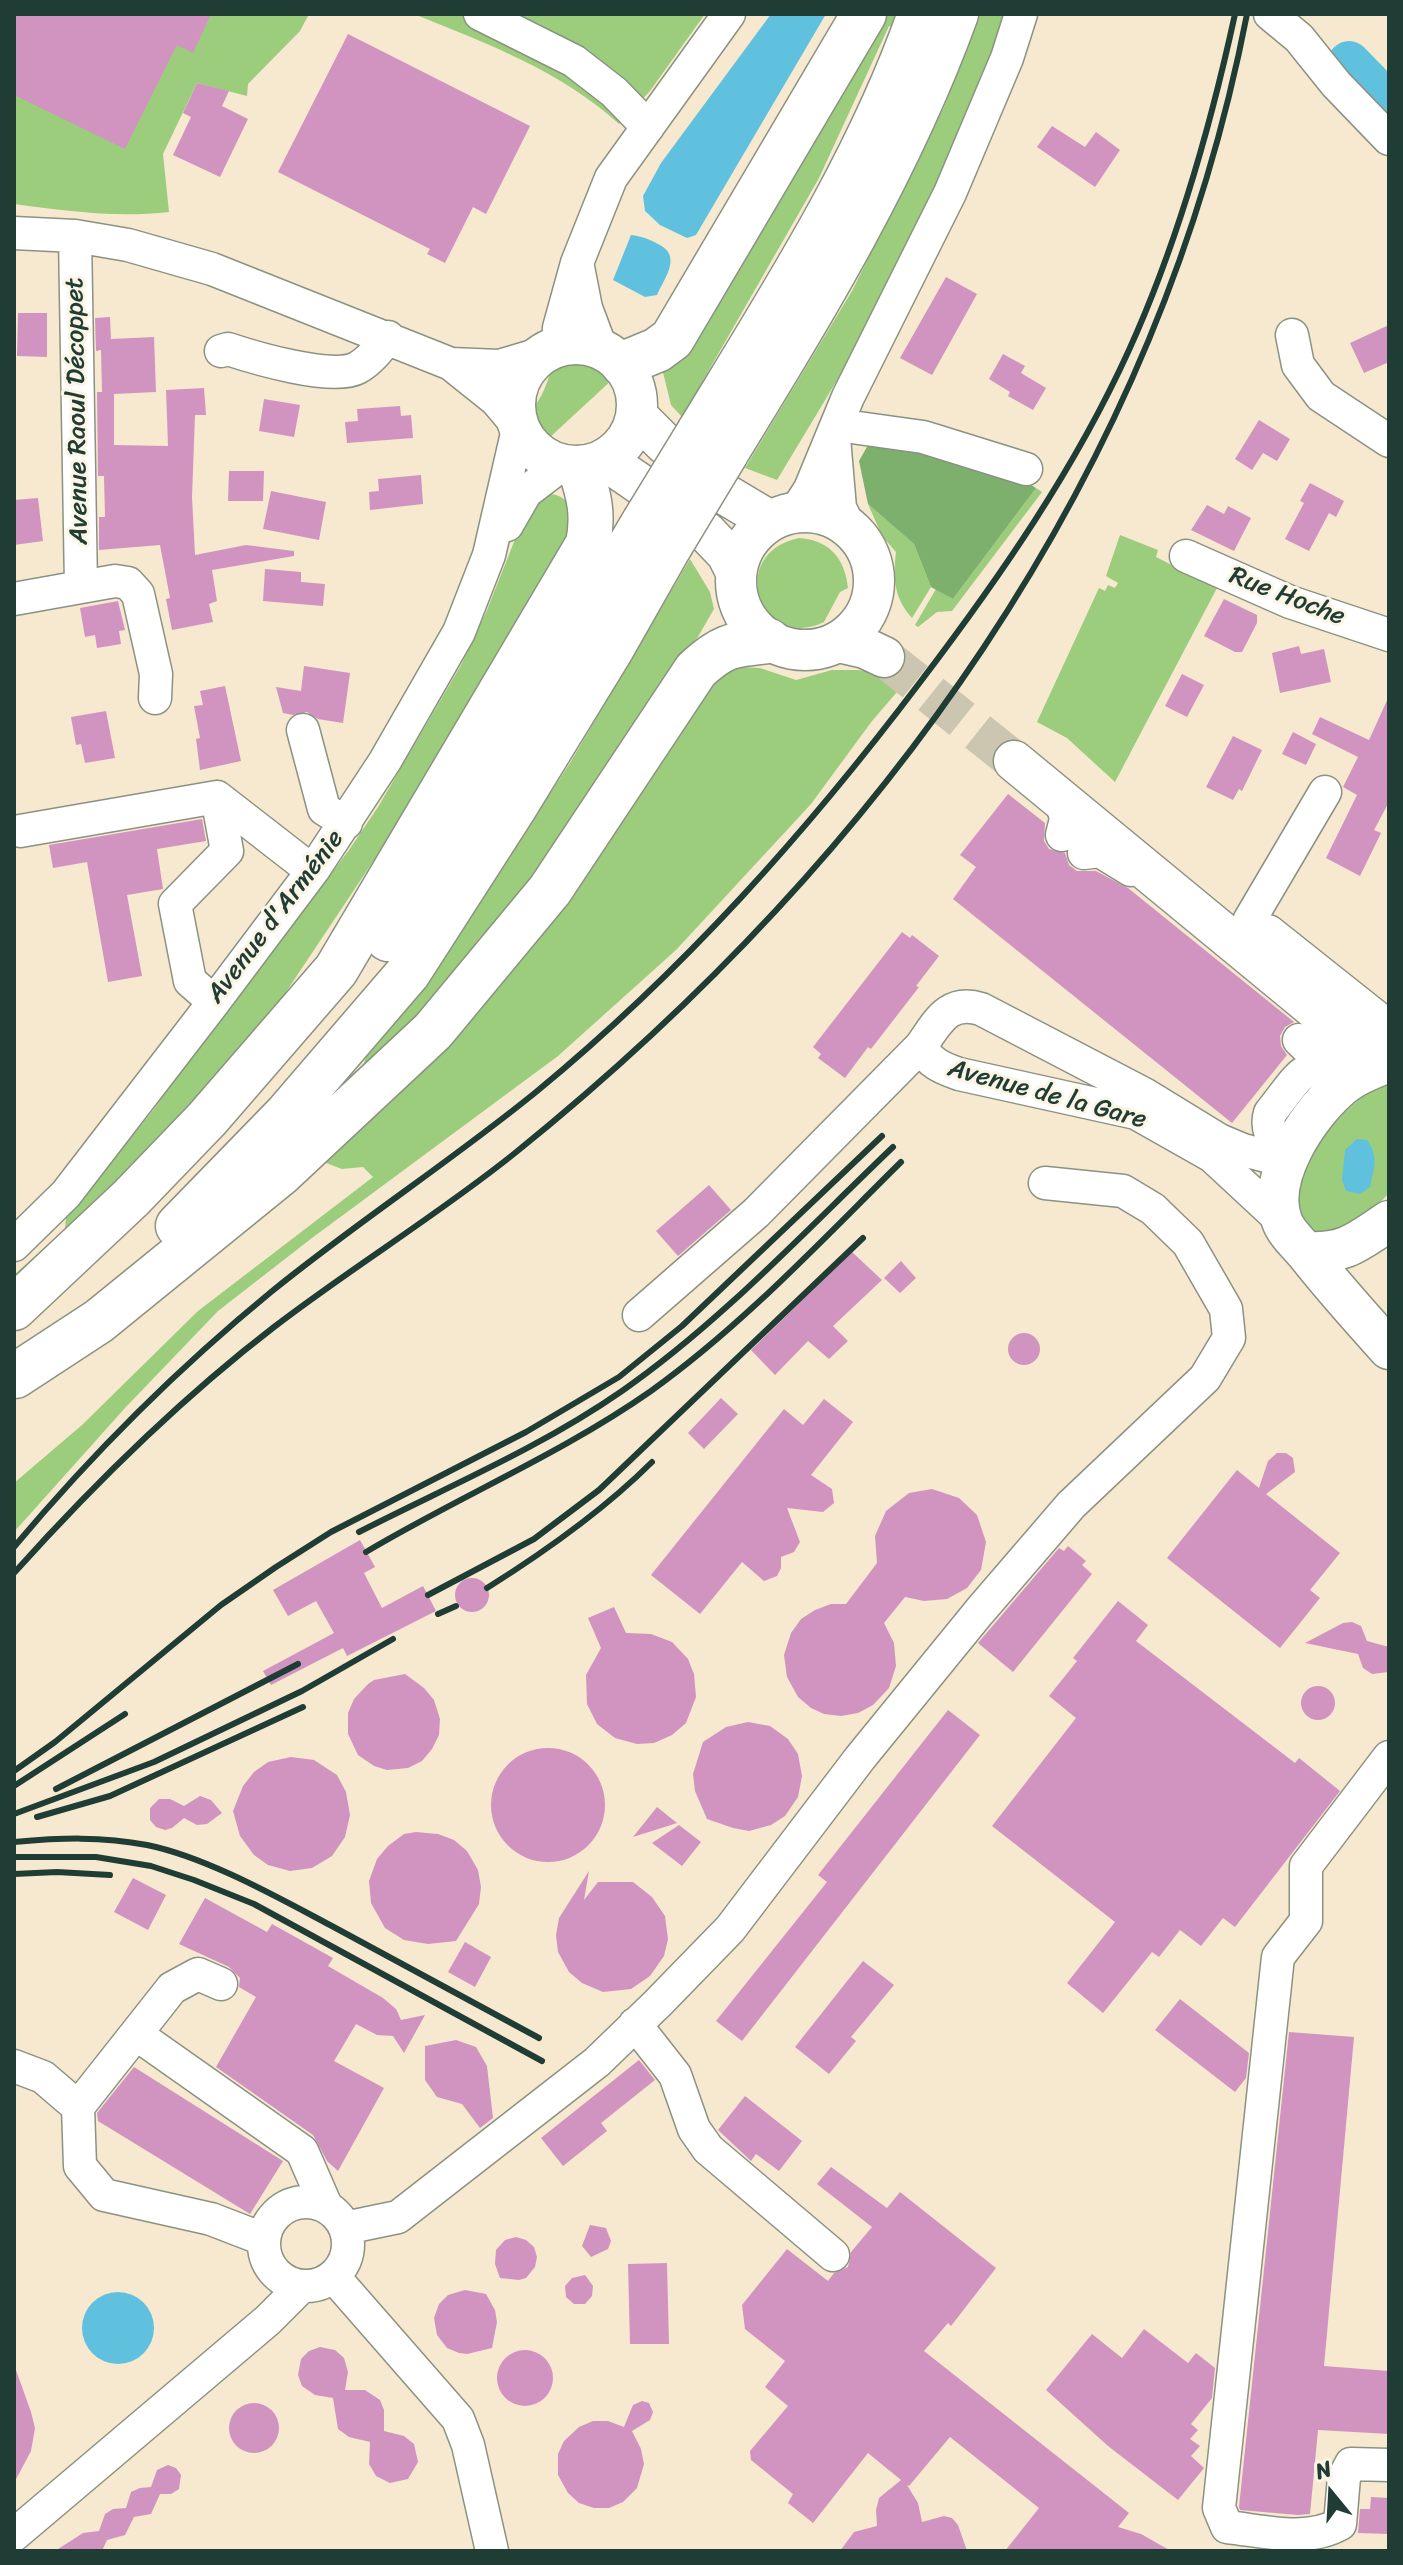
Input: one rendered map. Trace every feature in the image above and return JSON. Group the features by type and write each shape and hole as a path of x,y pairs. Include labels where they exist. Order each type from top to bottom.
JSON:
{"highway":[{"path":"612,356 657,350 672,339 864,14"},
{"path":"15,1377 198,1207 286,1115 408,973 612,648 697,443 828,217 878,118 920,14"},
{"path":"697,443 809,315 890,172 956,14"},
{"path":"14,1308 131,1198 207,1119 336,970 588,544 592,525 591,500 581,464"},
{"path":"14,1323 141,1215 230,1129 370,967 503,759 665,520"},
{"path":"15,1377 99,1321 280,1174 433,1031 550,890 696,670 727,646 769,641"}],"main road":[{"path":"581,464 626,442 637,416 638,397 633,380 612,356 579,343 550,349 523,372 514,398 518,427 528,445 542,458 581,464 665,520 727,554 736,572"},
{"path":"637,416 697,443"},
{"path":"728,496 782,517 821,514 850,528 863,542 871,560 874,580 872,599 860,624 839,642 816,649 792,649 769,641 749,623 738,599 736,572 742,552 754,534 782,517"},
{"path":"839,642 865,648 892,646 884,621 872,599"},
{"path":"1389,1032 1249,921 1020,750 1069,829 1149,872 1339,1030 1359,1053 1362,1062 1310,1118 1286,1161 1281,1180 1282,1221 1338,1293 1389,1349"},
{"path":"1306,1252 1331,1253 1350,1246 1389,1221"},
{"path":"1350,1246 1352,1268 1389,1313"}],"street":[{"path":"480,14 574,61 614,92 648,127"},
{"path":"550,349 577,263 611,178 729,14"},
{"path":"782,517 810,489 848,397 950,193 1007,58 1021,14"},
{"path":"1270,14 1299,38 1336,84 1389,139"},
{"name":"Avenue Raoul Décoppet","path":"14,233 75,236 128,245 212,269 451,364 496,400 518,427"},
{"name":"Avenue Raoul Décoppet","path":"75,236 81,587"},
{"path":"577,263 586,308 612,356"},
{"path":"1292,335 1298,365 1321,396 1389,441"},
{"path":"221,351 228,349 328,374 355,369 377,352 388,337"},
{"name":"Avenue Raoul Décoppet","path":"451,364 499,366 550,349"},
{"name":"Avenue d'Arménie","path":"14,1245 66,1194 214,1002 314,869 385,761 459,632 489,555 518,427"},
{"path":"836,430 923,437 1026,469"},
{"path":"836,430 839,499 850,528"},
{"name":"Avenue d'Arménie","path":"489,555 526,492 581,464"},
{"name":"Rue Hoche","path":"1186,556 1290,602 1389,635"},
{"name":"Avenue Raoul Décoppet","path":"14,599 115,581 128,583 138,594 156,674 155,698"},
{"path":"303,730 324,809 346,823"},
{"path":"1249,921 1325,792"},
{"path":"214,1002 190,981 175,904 227,851 217,797"},
{"path":"20,831 217,797 314,869"},
{"path":"1069,829 1127,870 1149,872"},
{"name":"Avenue de la Gare","path":"1282,1221 1212,1156 1136,1113 959,1074 938,1066 926,1057 921,1046 944,1015 953,1009 963,1005 981,1009 1144,1094 1219,1140 1286,1161"},
{"path":"1299,1040 1358,1067"},
{"path":"639,1315 756,1213 833,1116 921,1046"},
{"path":"136,2034 302,2151 336,2217 348,2241 342,2266 333,2276 323,2282 302,2286 289,2283 269,2265 264,2253 263,2239 275,2214 299,2202 336,2217 398,2217 597,2062 730,1929 860,1758 979,1612 1071,1505 1205,1378 1229,1338 1226,1309 1188,1243 1153,1209 1123,1191 1045,1183"},
{"path":"1389,1757 1306,1866 1306,1921 1278,1957 1219,2508 1227,2527 1304,2535 1326,2532 1340,2524 1344,2477 1351,2464 1389,2465"},
{"path":"221,1984 198,1974 172,1988 78,2107 80,2166 104,2195 211,2219 263,2239"},
{"path":"635,2024 675,2075 694,2129 708,2149 833,2255"},
{"path":"14,2066 43,2077 78,2107"},
{"path":"333,2276 458,2419 468,2445 492,2551"},
{"path":"14,2535 268,2320 302,2286"}],"green space":[{"path":"14,14 309,14 300,31 248,84 247,96 197,83 163,154 169,212 111,214 14,204"},
{"path":"414,14 705,14 650,91 619,124 573,89 522,60"},
{"path":"879,14 898,14 893,27 889,26 819,178 682,417 671,405 660,360"},
{"path":"979,14 1007,14 952,159 845,367 777,480 745,468 852,291 945,105"},
{"path":"561,363 590,363 614,378 548,439 538,430 533,407 544,390 550,371"},
{"path":"876,443 981,465 1036,488 953,599 931,587 914,544 868,504 859,461 868,445"},
{"path":"1036,488 1042,492 952,611 937,612 918,627 915,625 936,589 953,599"},
{"path":"551,494 566,501 581,524 378,854 258,1034 178,1128 14,1285 14,1275 65,1229 66,1218 155,1108 184,1063 349,850 378,807 461,665 487,610 531,499 539,503"},
{"path":"868,504 914,544 931,587 912,618 901,603 896,588 896,552 882,536"},
{"path":"1120,535 1158,550 1156,557 1217,588 1115,782 1067,738 1037,722 1099,588 1105,591 1108,585 1115,588 1118,583 1106,576"},
{"path":"799,538 819,542 834,552 843,568 848,588 840,592 824,622 802,628 783,624 769,613 760,598 758,580 763,562 776,547"},
{"path":"690,559 710,592 714,609 684,661 515,912 315,1126 364,1063 367,1052 445,954 570,763"},
{"path":"760,668 796,680 832,670 873,672 897,692 811,804 676,950 558,1056 218,1311 125,1408 14,1532 14,1483 82,1425 198,1311 373,1177 363,1167 342,1169 326,1163 340,1140 710,669"},
{"path":"1389,1083 1389,1193 1356,1221 1316,1238 1295,1219 1302,1165 1329,1126 1364,1095"}],"water":[{"path":"771,14 826,14 696,235 687,238 660,225 645,211 643,196 661,163"},
{"path":"631,235 652,241 668,252 669,270 657,295 645,297 613,280"},
{"path":"1357,1139 1367,1140 1374,1157 1370,1187 1360,1194 1346,1191 1342,1180 1345,1150"},
{"path":"111,2292 125,2292 144,2302 154,2321 154,2335 144,2354 125,2364 111,2364 92,2354 82,2335 82,2321 92,2302"}],"building":[{"path":"14,14 211,14 193,53 177,45 125,149 14,95"},
{"path":"348,34 530,126 486,214 473,207 445,263 427,254 430,249 278,172"},
{"path":"197,83 229,91 222,106 248,119 220,177 173,155 191,117 183,113"},
{"path":"1052,126 1085,147 1096,132 1120,150 1095,187 1037,147"},
{"path":"946,277 977,294 932,375 900,358"},
{"path":"18,313 47,313 47,357 17,356"},
{"path":"110,317 111,339 154,337 156,392 114,394 114,445 168,446 166,390 204,388 206,415 195,415 192,497 195,555 246,545 294,551 294,556 212,570 217,601 209,604 213,622 172,630 166,599 170,598 160,545 99,550 99,517 105,517 104,476 98,476 97,392 102,392 101,350 96,351 95,318"},
{"path":"1389,325 1389,362 1364,373 1350,343"},
{"path":"1003,354 1025,366 1021,373 1046,388 1033,410 1008,396 1010,392 989,379"},
{"path":"264,399 300,405 294,437 259,431"},
{"path":"400,406 401,416 411,415 413,438 347,443 345,422 358,421 357,409"},
{"path":"1259,420 1290,439 1277,461 1263,453 1252,470 1235,459"},
{"path":"229,471 264,471 263,501 228,501"},
{"path":"421,475 423,504 370,510 369,492 379,491 378,479"},
{"path":"1310,483 1344,501 1336,517 1329,513 1309,551 1285,539 1304,503 1300,501"},
{"path":"271,491 326,502 319,540 263,529"},
{"path":"38,498 43,541 14,545 14,500"},
{"path":"1207,505 1224,514 1228,506 1251,518 1234,551 1191,530"},
{"path":"265,569 301,572 301,582 325,584 323,606 263,601"},
{"path":"1224,599 1257,615 1257,623 1242,652 1235,652 1204,636"},
{"path":"118,601 125,630 119,631 121,644 97,648 95,635 85,637 80,608"},
{"path":"1299,646 1301,654 1324,649 1331,682 1280,693 1272,653"},
{"path":"304,666 350,673 343,723 318,719 307,712 293,715 283,713 276,687 301,691"},
{"path":"1182,674 1204,685 1187,717 1165,706"},
{"path":"225,686 241,761 200,770 196,739 200,738 194,706 203,705 200,691"},
{"path":"1389,696 1389,802 1374,830 1381,833 1360,876 1326,858 1357,795 1343,787 1358,757 1312,734 1320,717 1369,740"},
{"path":"106,711 115,758 85,763 81,744 76,745 71,717"},
{"path":"1293,732 1316,744 1306,765 1282,754"},
{"path":"1233,736 1262,750 1242,791 1239,789 1233,800 1206,787"},
{"path":"1008,794 1045,823 1044,841 1049,849 1065,853 1069,865 1077,871 1096,871 1128,888 1294,1022 1285,1027 1280,1036 1281,1046 1287,1055 1232,1123 953,899 976,867 960,855"},
{"path":"202,819 206,841 157,849 163,889 127,895 142,976 108,982 87,862 53,868 49,845"},
{"path":"902,932 910,938 912,935 939,956 916,986 919,987 845,1078 818,1058 821,1054 813,1047"},
{"path":"709,1185 731,1210 678,1256 656,1231"},
{"path":"852,1252 882,1280 833,1326 848,1341 829,1359 808,1341 775,1375 751,1350"},
{"path":"901,1261 916,1278 900,1293 884,1278"},
{"path":"1024,1333 1035,1338 1040,1349 1035,1360 1024,1365 1013,1360 1008,1349 1013,1338"},
{"path":"721,1398 738,1414 704,1449 688,1433"},
{"path":"824,1399 853,1422 811,1475 832,1489 834,1503 823,1512 787,1508 800,1542 794,1552 781,1557 777,1576 764,1581 742,1562 700,1614 651,1575 784,1409 803,1425"},
{"path":"1277,1453 1286,1453 1293,1458 1295,1472 1266,1494 1340,1553 1310,1590 1320,1598 1280,1648 1167,1558 1237,1470 1259,1488 1268,1461"},
{"path":"932,1489 959,1498 977,1515 986,1542 981,1570 967,1588 947,1599 924,1601 905,1597 884,1623 894,1643 896,1666 889,1688 873,1705 858,1713 841,1716 824,1714 811,1708 798,1697 787,1677 784,1655 791,1633 801,1619 815,1610 831,1604 846,1604 877,1563 875,1536 886,1511 909,1493"},
{"path":"360,1540 375,1567 364,1573 382,1608 423,1586 436,1611 347,1656 343,1648 271,1685 263,1671 334,1633 316,1601 288,1616 273,1590"},
{"path":"1068,1546 1086,1561 1082,1565 1092,1574 1013,1672 978,1643 1059,1548 1064,1551"},
{"path":"472,1578 484,1583 489,1595 484,1607 472,1612 460,1607 455,1595 460,1583"},
{"path":"1118,1601 1148,1625 1136,1641 1295,1763 1299,1758 1340,1791 1235,1927 1223,1918 1201,1946 1180,1930 1159,1957 1152,1952 1103,2013 1067,1983 1115,1922 992,1826 1076,1718 1049,1696 1077,1661 1073,1658"},
{"path":"614,1607 626,1633 651,1634 672,1642 688,1659 694,1674 696,1697 686,1723 672,1735 654,1743 637,1744 615,1738 597,1724 587,1704 586,1675 601,1648 588,1618"},
{"path":"1352,1622 1361,1626 1367,1641 1389,1647 1389,1672 1372,1674 1363,1668 1358,1654 1305,1643 1343,1623"},
{"path":"405,1674 434,1700 440,1719 439,1735 422,1761 408,1768 387,1770 374,1766 358,1755 348,1734 348,1713 354,1699 368,1684"},
{"path":"1318,1686 1330,1691 1335,1703 1330,1715 1318,1720 1306,1715 1301,1703 1306,1691"},
{"path":"948,1710 980,1735 742,2041 716,2021 827,1882 818,1875"},
{"path":"748,1722 770,1726 788,1739 798,1754 802,1776 798,1797 785,1816 771,1825 749,1831 707,1819 695,1791 693,1774 703,1742 726,1727"},
{"path":"548,1748 570,1752 588,1765 601,1783 605,1805 601,1827 588,1845 570,1858 548,1862 526,1858 508,1845 495,1827 491,1805 495,1783 508,1765 526,1752"},
{"path":"291,1757 314,1760 337,1775 346,1792 350,1815 345,1837 332,1856 312,1868 290,1871 268,1865 254,1855 240,1836 233,1811 243,1786 254,1772 268,1762"},
{"path":"200,1796 211,1800 222,1813 207,1824 197,1825 184,1818 165,1830 156,1827 150,1820 150,1808 159,1799 170,1799 184,1806"},
{"path":"657,1807 677,1823 633,1837"},
{"path":"679,1825 701,1842 682,1866 652,1843"},
{"path":"404,1834 438,1834 454,1840 467,1851 478,1870 481,1887 479,1904 456,1941 428,1944 404,1940 385,1928 371,1903 369,1881 377,1859"},
{"path":"589,1871 584,1900 598,1882 633,1882 652,1897 665,1916 668,1939 664,1956 650,1976 631,1989 603,1992 582,1983 569,1972 558,1952 556,1935 559,1918"},
{"path":"133,1878 166,1895 148,1930 114,1912"},
{"path":"205,1898 267,1932 272,1924 333,1958 328,1966 383,1998 396,2009 401,2020 425,2015 404,2053 393,2036 377,2035 356,2024 334,2061 384,2088 338,2171 327,2161 313,2135 216,2067 256,1997 239,1987 240,1978 229,1967 179,1944"},
{"path":"465,1942 491,1957 475,1987 448,1972"},
{"path":"863,1961 894,1985 851,2037 856,2041 829,2074 795,2047"},
{"path":"1180,1999 1249,2053 1246,2078 1235,2092 1155,2030"},
{"path":"1289,2032 1354,2037 1324,2366 1389,2371 1389,2434 1318,2430 1310,2514 1298,2515 1240,2510 1239,2507"},
{"path":"456,2040 476,2047 487,2066 493,2118 480,2128 462,2104 437,2097 425,2080 425,2046"},
{"path":"639,2060 655,2080 601,2123 607,2131 563,2166 541,2138"},
{"path":"134,2067 283,2161 250,2214 98,2121 97,2113"},
{"path":"745,2096 802,2141 779,2171 756,2154 751,2161 718,2130"},
{"path":"831,2167 887,2208 900,2192 996,2268 951,2326 948,2323 924,2351 1129,2513 1118,2527 1141,2534 1171,2551 1005,2551 1039,2508 950,2437 907,2485 918,2503 922,2522 944,2516 952,2518 958,2525 967,2551 840,2551 854,2532 877,2526 879,2498 901,2480 868,2453 813,2523 788,2503 793,2494 751,2460 750,2451 788,2406 765,2387 785,2361 745,2329 742,2305 787,2249 828,2281 834,2273 848,2267 851,2252 872,2227 817,2184"},
{"path":"590,2225 606,2228 611,2241 608,2249 591,2257 582,2246"},
{"path":"516,2237 534,2247 537,2257 535,2267 526,2278 500,2278 495,2264 496,2250 505,2240"},
{"path":"667,2263 669,2344 630,2344 628,2264"},
{"path":"585,2275 593,2286 592,2296 585,2304 574,2304 566,2297 565,2286 572,2278"},
{"path":"465,2290 486,2294 495,2310 497,2322 492,2348 467,2354 447,2348 437,2335 434,2318 439,2304 448,2295"},
{"path":"1144,2329 1188,2363 1196,2353 1215,2368 1212,2398 1191,2424 1198,2430 1190,2439 1200,2446 1191,2456 1204,2468 1178,2500 1108,2446 1046,2390 1092,2334 1122,2358"},
{"path":"320,2347 335,2350 344,2358 348,2372 345,2390 365,2390 380,2400 384,2410 384,2431 404,2436 414,2444 418,2462 408,2479 390,2483 376,2476 369,2464 370,2442 349,2437 338,2429 333,2398 315,2395 302,2386 298,2375 301,2359 309,2351"},
{"path":"525,2350 545,2358 553,2378 545,2398 525,2406 505,2398 497,2378 505,2358"},
{"path":"16,2370 35,2428 31,2451 14,2483"},
{"path":"642,2401 649,2403 653,2412 650,2420 632,2431 644,2464 637,2488 623,2502 609,2508 594,2508 579,2503 568,2493 558,2475 558,2454 564,2441 579,2427 593,2421 608,2421 624,2427 633,2405"},
{"path":"254,2403 272,2410 279,2428 272,2446 254,2453 236,2446 229,2428 236,2410"},
{"path":"168,2465 176,2468 181,2475 179,2489 171,2494 160,2494 151,2514 134,2517 125,2535 107,2540 102,2551 55,2551 83,2533 99,2531 105,2514 113,2509 126,2508 131,2492 151,2487 157,2470"},
{"path":"1371,2497 1389,2498 1389,2534 1358,2533 1360,2509 1370,2509"}],"waterway":[{"path":"1349,62 1389,103"}],"tunnel":[{"path":"884,657 1014,761"}],"railway":[{"path":"14,1547 136,1414 236,1321 304,1266 536,1092 642,998 787,846 877,737 1007,562 1060,480 1108,394 1147,309 1177,227 1215,100 1235,14"},
{"path":"14,1573 106,1475 171,1413 239,1355 486,1176 647,1039 770,917 882,786 983,648 1072,501 1146,347 1205,184 1247,14"},
{"path":"14,1771 55,1742 221,1605 276,1567 331,1532 526,1432 619,1377 682,1326 882,1136"},
{"path":"359,1532 526,1449 622,1391 728,1306 893,1147"},
{"path":"366,1552 582,1435 651,1391 749,1311 901,1162"},
{"path":"428,1595 534,1539 599,1490 863,1238"},
{"path":"487,1588 573,1530 652,1462"},
{"path":"438,1614 456,1606"},
{"path":"14,1814 154,1762 302,1691 393,1639"},
{"path":"56,1789 298,1664"},
{"path":"37,1817 110,1796 303,1707"},
{"path":"14,1786 125,1714"},
{"path":"14,1842 114,1840 147,1845 193,1859 287,1902 539,2038"},
{"path":"14,1857 96,1857 151,1866 194,1880 254,1904 542,2061"},
{"path":"14,1874 57,1872 110,1875"}]}
